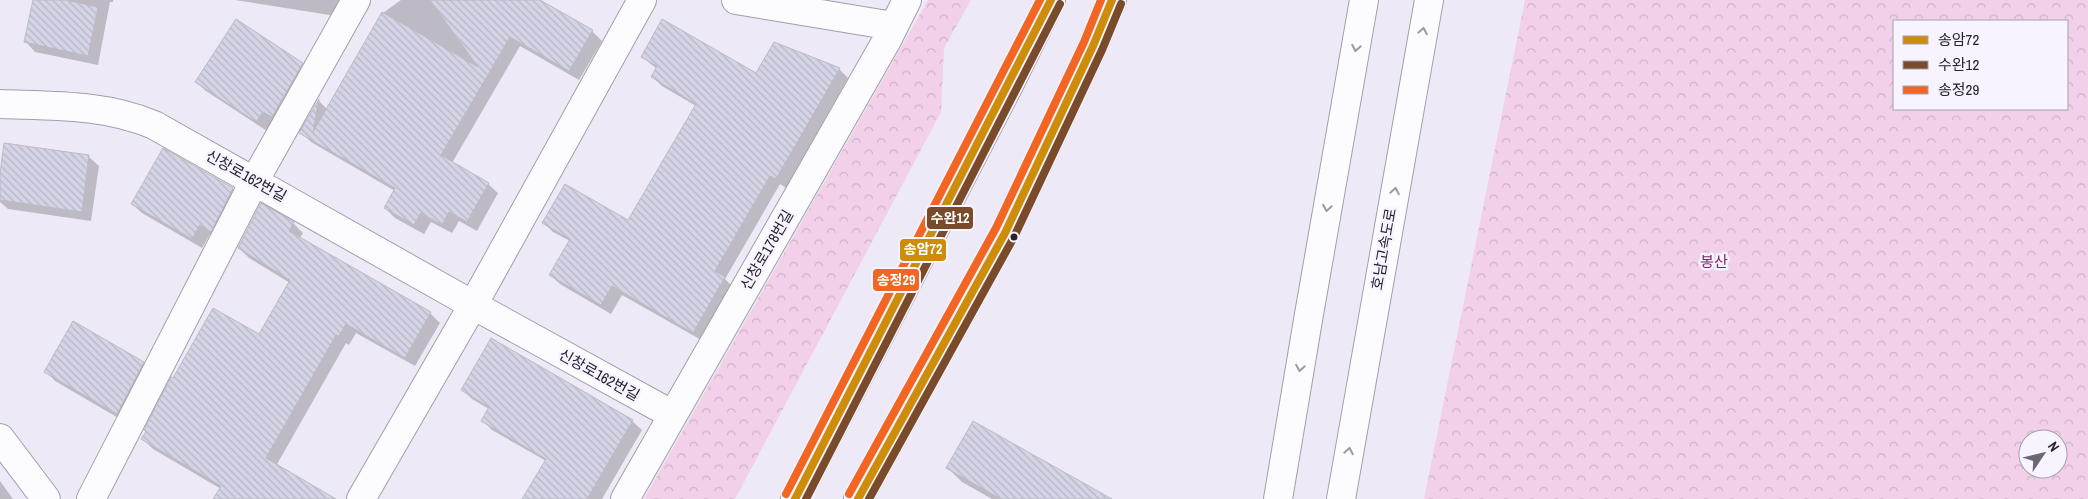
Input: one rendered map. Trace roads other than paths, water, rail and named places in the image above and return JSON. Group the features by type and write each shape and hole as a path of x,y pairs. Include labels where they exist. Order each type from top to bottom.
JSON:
{"main road":[{"path":"91,499 255,180 356,0"},
{"path":"361,499 473,305 642,0"},
{"path":"736,0 893,26"},
{"name":"신창로178번길","path":"625,499 907,0"},
{"path":"795,499 1008,87 1050,0"},
{"path":"858,499 1005,233 1093,46 1112,0"},
{"path":"1278,499 1309,310 1364,0"},
{"name":"호남고속도로","path":"1341,499 1429,0"},
{"name":"신창로162번길","path":"0,104 97,108 136,117 154,125 255,180 473,305 673,415"},
{"path":"0,438 46,499"}],"park label":[{"name":"봉산","path":"1714,262"}]}
